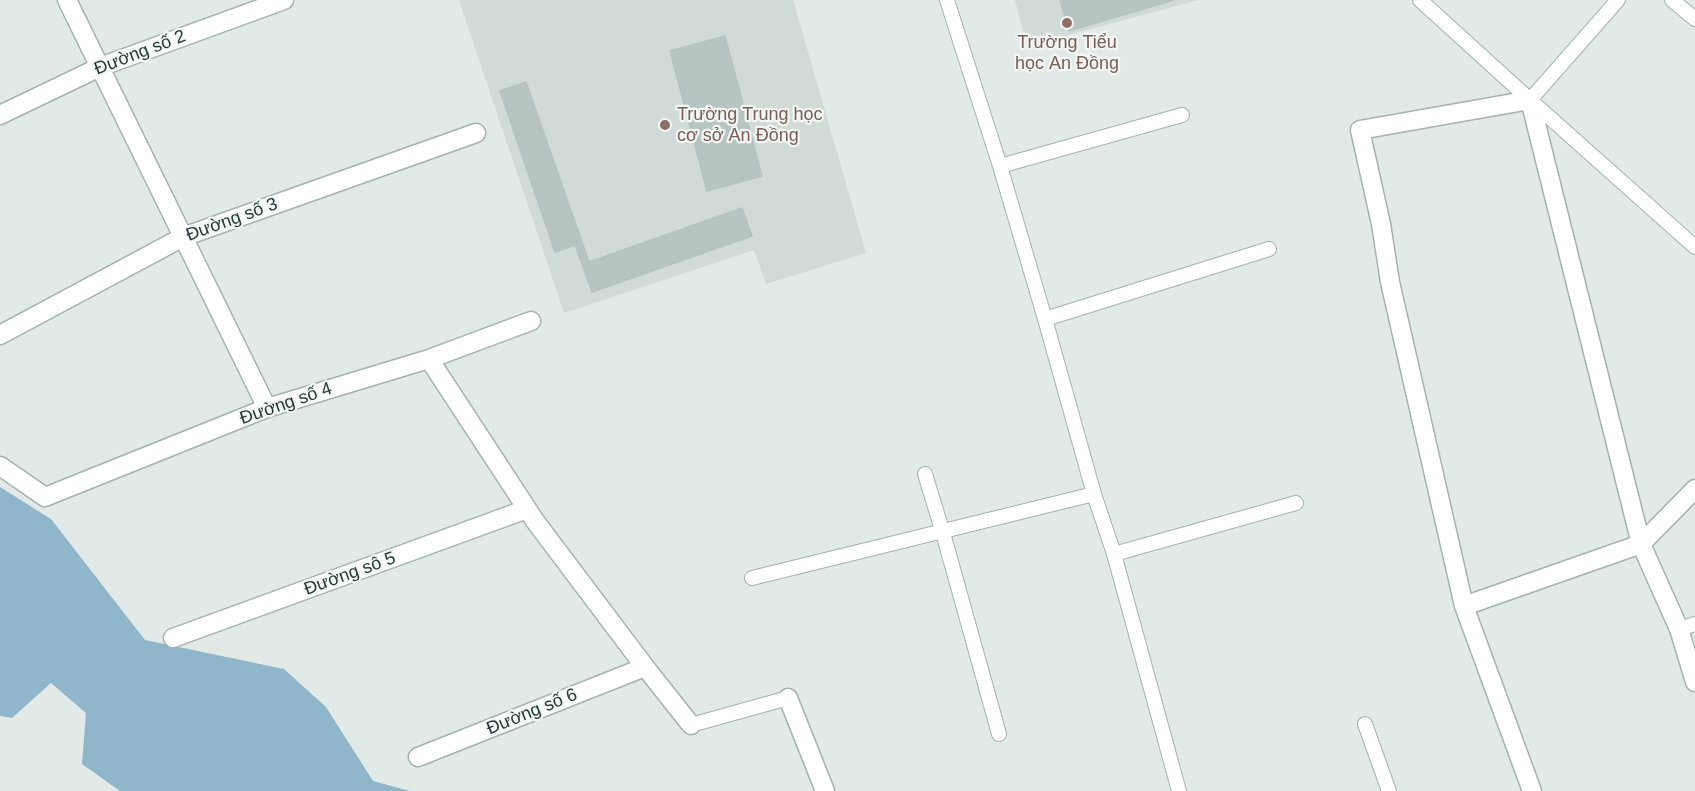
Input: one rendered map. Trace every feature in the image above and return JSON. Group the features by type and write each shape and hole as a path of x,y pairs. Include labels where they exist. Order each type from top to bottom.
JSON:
{"street":[{"path":"67,0 267,408"},
{"name":"Đường số 2","path":"0,115 100,67 284,0"},
{"path":"1532,791 1464,606 1390,282 1381,224 1360,130 1530,100 1641,544 1687,627 1695,682"},
{"name":"Đường số 3","path":"0,335 183,237 476,133"},
{"name":"Đường số 4","path":"0,466 45,497 267,408 429,359 531,321"},
{"path":"429,359 527,509 691,725"},
{"path":"1464,606 1641,544 1695,489"},
{"name":"Đường sô 5","path":"173,638 527,509"},
{"name":"Đường số 6","path":"418,757 645,667"},
{"path":"788,698 825,791"}],"lane":[{"path":"947,0 1000,166 1094,495 1114,554 1179,791"},
{"path":"1420,0 1695,247"},
{"path":"1530,100 1618,0"},
{"path":"1672,0 1695,19"},
{"path":"1000,166 1182,115"},
{"path":"1045,319 1269,249"},
{"path":"925,474 999,734"},
{"path":"752,578 1094,495"},
{"path":"1114,554 1296,503"},
{"path":"691,725 788,698"},
{"path":"1365,724 1389,791"}],"shaded area":[{"name":"Trường Trung học cơ sở An Đồng","path":"459,0 793,0 866,253 766,284 754,250 564,313"},
{"name":"Trường Tiểu học An Đồng","path":"1015,0 1199,0 1027,46"}],"water":[{"path":"0,487 51,519 145,640 284,669 326,707 373,781 410,791 120,791 82,764 86,713 51,683 12,718 0,716"}],"building":[{"path":"1060,0 1174,0 1069,31"},
{"path":"725,36 762,176 707,191 670,51"},
{"path":"526,82 589,262 742,208 752,236 592,292 575,245 555,252 500,91"}],"place":[{"name":"Trường Tiểu học An Đồng","path":"1067,23"},
{"name":"Trường Trung học cơ sở An Đồng","path":"665,125"}]}
